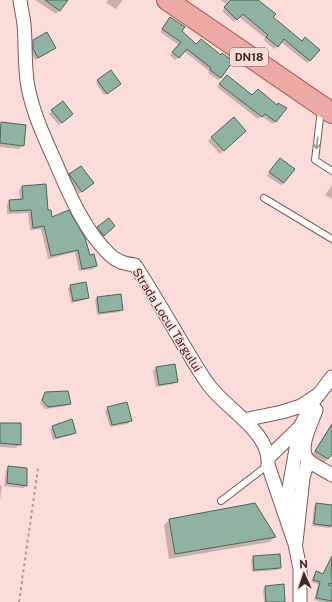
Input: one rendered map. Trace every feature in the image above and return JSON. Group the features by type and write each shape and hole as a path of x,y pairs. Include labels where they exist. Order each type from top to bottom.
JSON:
{"main road":[{"name":"DN18","path":"167,0 327,110"}],"street":[{"name":"Strada Locul Târgului","path":"20,0 24,23 25,72 34,110 62,178 81,216 110,256 122,263 135,265 195,365 212,390 244,420 267,449 269,461 295,544"},
{"name":"Strada Locul Târgului","path":"269,461 300,427 314,402 332,377"},
{"name":"Strada Locul Târgului","path":"244,420 282,412 300,406 321,393"},
{"name":"Strada Locul Târgului","path":"295,544 303,478 308,460 305,454 305,443 321,393"},
{"name":"Strada Locul Târgului","path":"300,427 289,488 288,502 300,570 300,602"},
{"name":"Strada Locul Târgului","path":"295,455 303,478"},
{"path":"308,460 332,474"}],"lane":[{"path":"327,110 315,160 332,171"},
{"path":"264,198 332,239"},
{"path":"221,501 269,461"}],"path":[{"path":"20,602 38,468"}],"building":[{"path":"45,0 68,0 60,11"},
{"path":"231,0 258,0 276,14 273,17 302,41 305,37 320,50 310,61 284,39 278,47 266,37 268,35 243,14 237,20 224,7"},
{"path":"170,17 185,27 182,31 196,44 201,39 221,55 222,53 233,61 221,78 187,49 179,58 172,52 181,42 162,29"},
{"path":"47,32 56,48 38,58 33,49 33,40"},
{"path":"111,70 121,84 107,94 97,80"},
{"path":"227,75 252,95 258,89 277,105 278,103 287,108 276,122 265,114 262,117 219,84"},
{"path":"63,101 73,114 62,123 51,110"},
{"path":"234,117 246,131 224,151 211,137"},
{"path":"1,122 26,125 24,146 0,143"},
{"path":"280,158 295,169 284,183 269,172"},
{"path":"81,166 94,183 82,192 69,174"},
{"path":"46,184 48,210 51,210 52,217 69,210 85,238 90,255 94,254 97,266 82,269 78,250 51,256 44,226 33,228 31,210 10,211 9,200 23,199 22,186"},
{"path":"109,218 115,226 104,236 97,227"},
{"path":"86,282 89,298 73,301 70,285"},
{"path":"121,294 123,310 99,313 97,297"},
{"path":"175,364 178,382 159,385 156,367"},
{"path":"68,391 71,404 48,407 42,400 45,392"},
{"path":"127,402 132,421 112,425 107,407"},
{"path":"72,419 76,433 56,438 52,426"},
{"path":"0,423 21,423 21,445 0,443"},
{"path":"332,424 332,454 328,459 315,451"},
{"path":"8,466 27,468 27,486 7,483"},
{"path":"255,503 276,537 175,554 169,519"},
{"path":"316,503 332,505 332,526 314,524"},
{"path":"280,554 281,568 254,570 253,556"},
{"path":"332,556 332,584 329,583 328,585 332,586 332,601 316,598 320,582 313,580 316,571 323,574"},
{"path":"284,584 285,602 266,602 265,586"}]}
